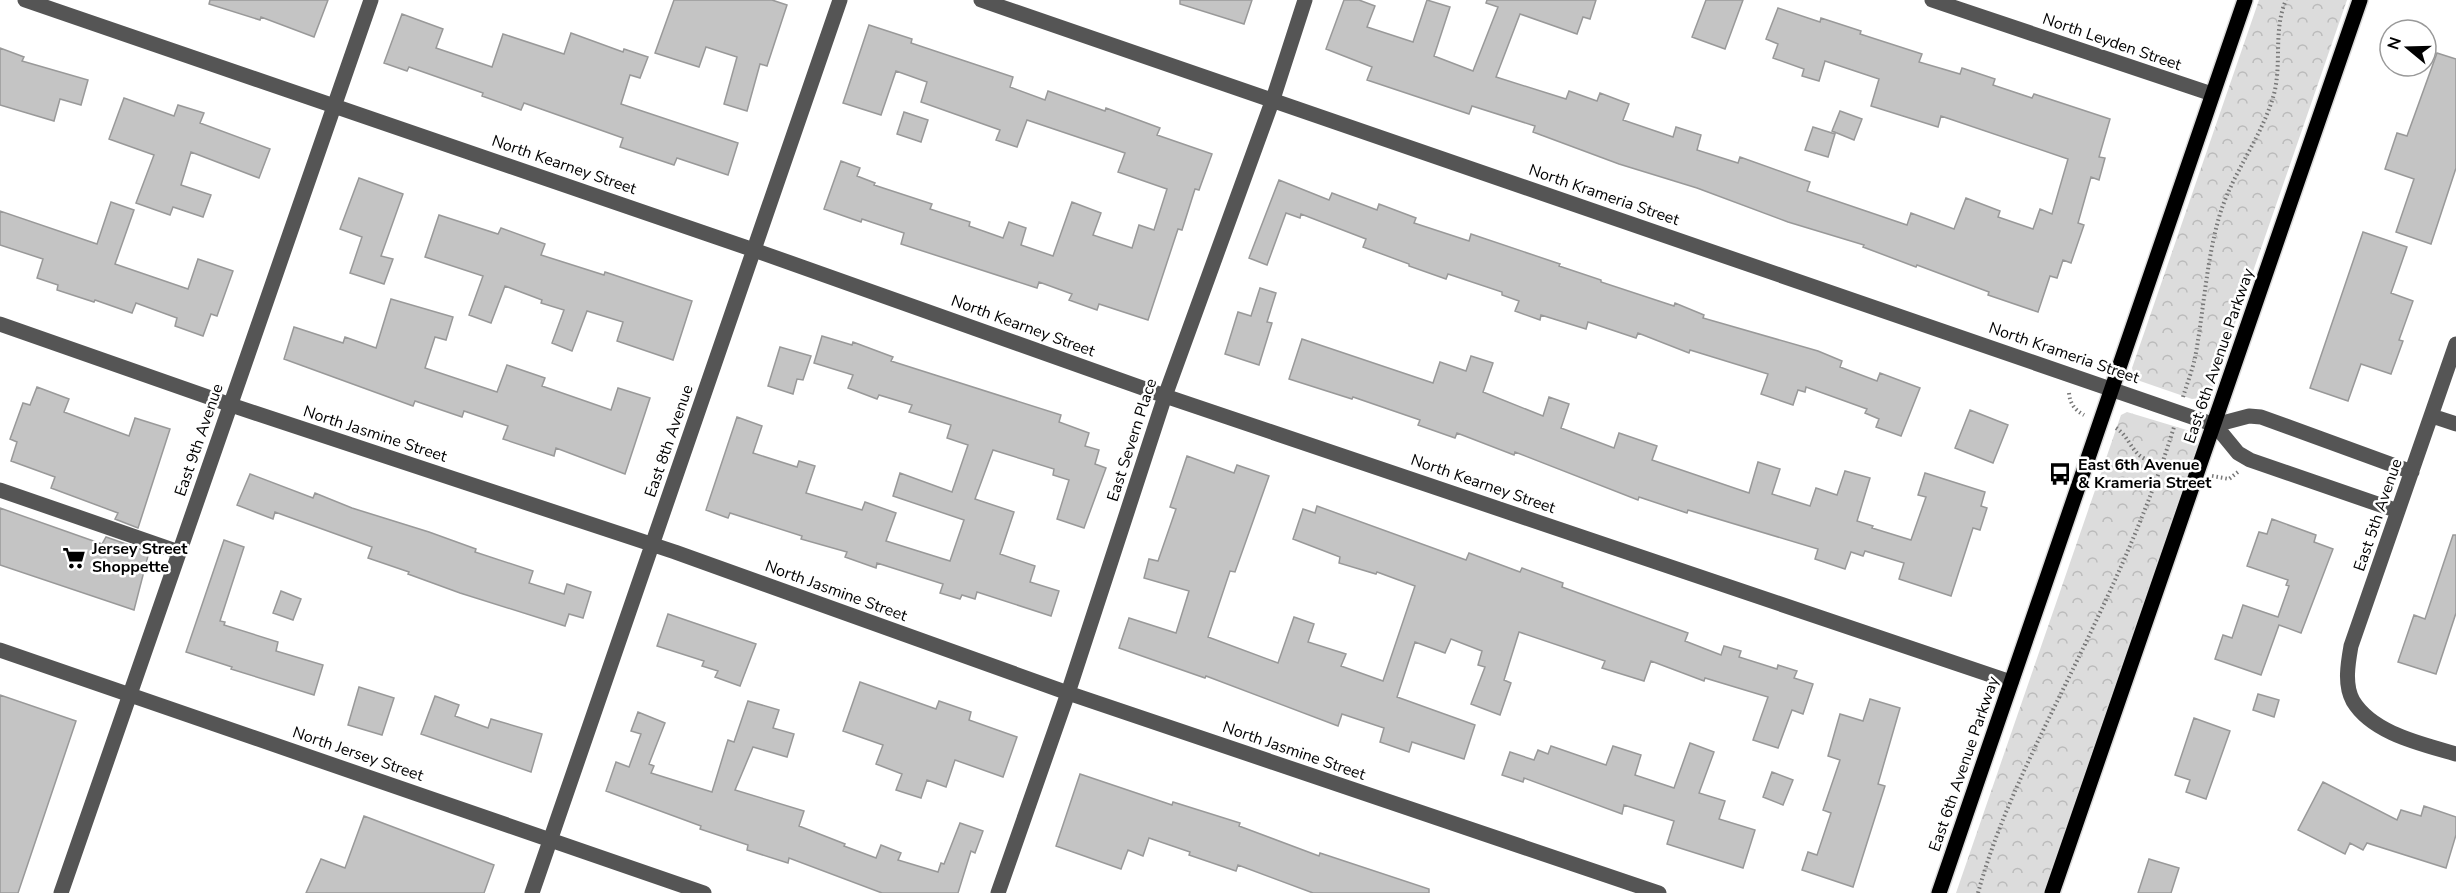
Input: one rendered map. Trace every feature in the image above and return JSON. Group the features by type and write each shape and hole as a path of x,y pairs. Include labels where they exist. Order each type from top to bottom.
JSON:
{"main road":[{"name":"East 6th Avenue Parkway","path":"1939,893 2245,0"},
{"name":"East 6th Avenue Parkway","path":"2052,893 2360,0"}],"street":[{"name":"North Kearney Street","path":"25,0 754,249 1165,396 2011,682"},
{"name":"East 9th Avenue","path":"61,893 371,0"},
{"name":"East 8th Avenue","path":"532,893 840,0"},
{"name":"North Krameria Street","path":"981,0 2215,425"},
{"name":"East Severn Place","path":"998,893 1068,693 1165,396 1273,99 1305,0"},
{"name":"North Leyden Street","path":"1932,0 2212,94"},
{"name":"North Jasmine Street","path":"0,324 231,405 652,545 1068,693 1659,893"},
{"name":"East 5th Avenue","path":"2456,344 2351,646 2348,674 2353,700 2378,724 2410,739 2456,754"},
{"path":"2398,512 2250,460 2238,453 2215,425 2248,416 2261,417 2412,472"},
{"path":"2432,416 2456,424"},
{"path":"0,490 179,552"},
{"name":"North Jersey Street","path":"0,650 704,893"}],"path":[{"path":"1978,893 2006,809 2117,577 2152,495 2194,360 2214,236 2221,212 2227,193 2264,122 2275,92 2279,23 2286,0"},
{"path":"2070,375 2070,400 2076,411 2125,434 2135,453 2144,459 2175,462 2218,479 2229,479 2250,460"}],"green space":[{"path":"2259,0 2347,0 2212,390 2207,397 2192,399 2140,381 2134,376 2132,368"},
{"path":"2127,412 2190,431 2195,435 2197,446 2043,893 1956,893 2121,415"}],"building":[{"path":"210,0 328,0 314,37 261,17 260,20 209,4"},
{"path":"674,0 772,0 787,5 767,66 760,64 747,111 724,104 737,57 706,47 699,67 655,53"},
{"path":"1180,0 1252,0 1244,24 1180,4"},
{"path":"1344,0 1359,0 1375,6 1367,27 1413,42 1427,0 1450,7 1434,56 1473,71 1498,7 1486,3 1487,0 1596,0 1590,19 1583,17 1577,34 1520,14 1496,77 1566,99 1569,91 1597,101 1600,93 1629,104 1623,120 1673,137 1676,127 1701,135 1697,150 1738,163 1740,157 1810,182 1807,191 1907,225 1911,213 1954,229 1966,198 2000,211 1998,217 2033,229 2040,209 2052,214 2068,159 1941,116 1938,127 1871,106 1879,79 1825,61 1819,81 1802,76 1804,69 1773,58 1778,44 1766,39 1778,8 1820,22 1821,18 1861,31 1860,34 1922,54 1919,62 1960,74 1962,68 1995,79 1993,85 2032,98 2034,94 2110,119 2099,157 2105,158 2099,180 2091,177 2078,223 2084,225 2071,263 2063,260 2057,278 2050,276 2038,312 1988,295 1989,292 1917,265 1916,267 1863,247 1864,245 1788,222 1697,188 1619,164 1533,132 1535,126 1472,106 1469,114 1367,80 1372,67 1326,49"},
{"path":"1706,0 1743,0 1725,49 1692,37"},
{"path":"402,14 443,29 436,48 492,67 503,34 564,54 571,33 623,52 624,49 648,57 640,78 630,75 621,104 738,143 728,175 677,158 674,165 620,147 623,138 524,103 521,110 482,96 483,93 409,67 407,71 384,63"},
{"path":"869,25 912,39 911,43 1013,77 1010,87 1045,100 1048,91 1105,111 1106,108 1160,128 1157,135 1212,154 1199,190 1195,189 1182,230 1178,229 1148,320 1099,304 1097,310 1069,300 1072,294 1039,282 1037,288 901,244 904,233 862,219 861,222 824,209 841,161 860,168 857,176 875,183 874,185 932,204 930,209 970,222 969,226 1003,238 1009,222 1026,228 1021,245 1053,256 1072,202 1101,213 1093,235 1132,248 1139,225 1154,230 1167,189 1118,172 1125,153 1027,120 1017,147 996,140 1000,130 921,102 927,82 896,71 881,115 843,103"},
{"path":"0,48 24,57 22,61 88,80 81,105 60,99 54,121 0,105"},
{"path":"2438,53 2456,59 2456,168 2431,244 2396,232 2414,179 2385,169 2397,133 2407,136 2428,78 2438,78"},
{"path":"124,98 174,116 178,105 204,113 200,123 270,149 259,178 191,152 181,185 211,195 203,217 173,207 170,215 136,203 154,155 109,139"},
{"path":"1840,111 1862,119 1854,140 1832,131"},
{"path":"904,112 928,120 921,142 897,134"},
{"path":"1813,127 1835,134 1828,157 1805,150"},
{"path":"359,178 403,194 381,256 393,259 384,284 350,273 362,237 340,229"},
{"path":"1279,180 1329,200 1332,193 1377,210 1379,204 1416,218 1414,223 1469,241 1471,234 1560,264 1559,266 1601,280 1601,282 1674,306 1675,303 1704,315 1703,318 1818,351 1842,361 1840,367 1877,381 1880,373 1920,388 1901,436 1876,427 1879,419 1865,413 1867,409 1806,387 1805,392 1798,390 1793,405 1761,394 1768,374 1690,350 1689,353 1638,333 1636,338 1588,322 1586,329 1541,315 1540,320 1515,311 1519,301 1502,295 1502,292 1448,274 1446,279 1409,266 1409,264 1363,247 1366,239 1301,214 1300,218 1286,213 1267,265 1249,258"},
{"path":"111,202 134,210 115,264 188,289 198,259 233,271 217,316 211,314 203,336 175,326 177,318 136,303 132,313 57,290 58,285 37,278 43,259 0,245 0,211 97,244"},
{"path":"439,215 498,234 501,228 545,244 541,255 604,275 605,272 692,301 673,360 617,341 623,322 587,311 572,351 552,343 564,310 541,303 542,300 505,286 491,323 469,315 483,276 425,257"},
{"path":"2363,232 2407,247 2391,293 2413,301 2399,340 2403,341 2391,374 2361,364 2348,401 2310,388"},
{"path":"1260,288 1276,293 1267,322 1272,323 1259,365 1225,354 1238,312 1251,316"},
{"path":"391,299 453,317 446,340 435,337 425,368 497,392 507,365 545,378 542,386 611,410 618,388 650,398 625,474 556,448 554,456 503,439 508,426 464,411 462,417 415,401 413,406 284,359 294,327 343,343 345,337 376,348"},
{"path":"822,336 852,345 853,342 893,357 891,361 1061,415 1059,422 1089,433 1085,446 1099,450 1095,464 1106,468 1084,528 1057,519 1069,480 1053,475 1054,469 993,450 975,499 1014,512 1000,554 1035,566 1030,582 1059,591 1051,616 977,592 975,599 962,595 960,599 940,593 943,584 877,563 876,568 845,557 847,552 801,539 802,536 730,513 728,518 706,510 737,417 762,426 753,453 797,467 799,461 815,466 806,493 862,510 865,502 896,513 886,541 950,561 964,520 893,496 900,473 952,492 968,445 947,438 951,425 909,412 912,405 879,395 877,399 848,388 853,375 814,363"},
{"path":"1302,339 1433,383 1440,362 1466,371 1471,356 1493,363 1483,392 1543,416 1549,397 1569,404 1561,428 1614,448 1619,433 1657,446 1652,460 1749,493 1758,462 1780,469 1772,494 1810,506 1816,488 1837,495 1845,471 1870,478 1857,521 1911,540 1926,497 1918,495 1925,473 1985,492 1981,506 1987,508 1980,530 1973,528 1951,596 1899,579 1904,563 1865,551 1863,556 1851,552 1845,569 1815,559 1818,549 1688,510 1687,513 1639,497 1638,500 1515,452 1514,455 1457,433 1455,438 1418,425 1420,420 1353,397 1352,399 1289,379"},
{"path":"780,347 811,356 803,380 797,379 793,394 768,386"},
{"path":"37,387 69,399 64,412 129,436 135,418 170,429 138,528 115,519 118,513 51,488 55,477 11,461 17,442 10,439 23,403 30,405"},
{"path":"1970,410 2008,425 1993,463 1955,448"},
{"path":"1187,456 1234,473 1237,465 1269,476 1235,572 1230,571 1208,637 1278,663 1294,617 1314,624 1308,642 1346,654 1341,666 1383,681 1415,586 1377,572 1376,574 1339,563 1340,557 1293,539 1303,509 1315,513 1317,506 1466,560 1469,553 1520,572 1522,568 1563,583 1562,587 1688,633 1685,641 1721,655 1724,646 1741,651 1739,657 1777,669 1778,665 1797,671 1794,678 1813,684 1803,714 1792,710 1778,748 1753,740 1768,697 1705,678 1704,681 1651,661 1644,681 1602,668 1605,661 1519,632 1504,680 1511,683 1500,715 1471,704 1485,667 1478,665 1482,651 1451,639 1445,653 1415,642 1397,697 1475,725 1464,759 1412,742 1409,752 1380,742 1384,728 1342,714 1338,726 1206,676 1205,678 1119,648 1129,618 1176,633 1189,591 1144,578 1149,559 1158,561 1176,509 1170,507"},
{"path":"250,474 313,498 315,493 352,508 429,532 476,549 475,552 533,571 529,583 564,594 567,584 591,592 583,618 569,614 565,626 460,593 368,558 372,547 275,512 273,519 237,505"},
{"name":"Jersey Street Shoppette","path":"0,508 102,544 106,537 149,552 134,610 0,565"},
{"path":"2272,519 2316,535 2314,542 2333,549 2301,633 2279,625 2261,675 2215,659 2223,635 2232,638 2243,605 2278,617 2289,586 2286,585 2288,580 2247,566 2259,532 2267,534"},
{"path":"2453,535 2456,535 2456,613 2436,674 2398,662 2414,615 2425,619"},
{"path":"224,540 244,547 220,621 225,622 224,625 278,642 276,651 323,665 314,695 186,652"},
{"path":"281,591 301,599 293,620 273,613"},
{"path":"668,614 756,644 740,686 715,677 718,671 702,666 704,661 657,646"},
{"path":"860,682 936,709 939,701 971,712 969,720 1017,737 1003,777 955,760 946,787 927,780 921,798 896,790 902,774 876,764 883,745 843,731"},
{"path":"359,687 394,698 382,735 348,725"},
{"path":"2258,694 2279,700 2274,717 2253,710"},
{"path":"0,695 76,721 18,893 0,893"},
{"path":"435,696 459,705 455,716 488,728 491,719 542,734 531,772 421,734"},
{"path":"1870,699 1900,708 1878,784 1885,786 1853,887 1802,870 1808,852 1817,855 1831,813 1823,810 1840,760 1828,756 1840,714 1863,721"},
{"path":"748,701 779,710 773,728 794,734 787,757 753,747 735,790 804,811 799,826 845,844 844,846 876,858 881,845 901,853 898,860 938,872 941,863 944,864 960,823 983,831 975,853 971,851 958,893 882,893 789,858 788,863 747,850 748,845 700,829 701,826 606,791 616,762 629,767 641,734 631,731 638,712 665,723 649,764 654,766 651,773 712,792 728,740 734,742"},
{"path":"2194,718 2230,731 2206,799 2186,792 2190,780 2175,775"},
{"path":"1690,743 1714,752 1699,793 1725,801 1719,819 1755,830 1743,868 1667,844 1674,821 1624,805 1622,814 1524,778 1523,782 1502,775 1510,752 1534,760 1538,750 1548,754 1551,746 1606,765 1613,746 1641,755 1635,775 1674,788"},
{"path":"1772,772 1793,780 1783,805 1763,797"},
{"path":"1080,774 1172,805 1173,802 1240,823 1239,826 1319,856 1320,853 1429,889 1429,893 1313,893 1238,865 1236,871 1149,838 1143,856 1128,850 1121,869 1056,846"},
{"path":"2323,782 2397,820 2401,810 2421,816 2424,806 2456,817 2456,835 2446,868 2367,843 2363,850 2350,843 2345,854 2298,830"},
{"path":"364,816 494,865 484,893 306,893 321,859 345,868"},
{"path":"2149,859 2179,868 2171,893 2138,893"}],"place":[{"name":"East 6th Avenue & Krameria Street","path":"2060,474"},
{"name":"Jersey Street Shoppette","path":"74,558"}]}
